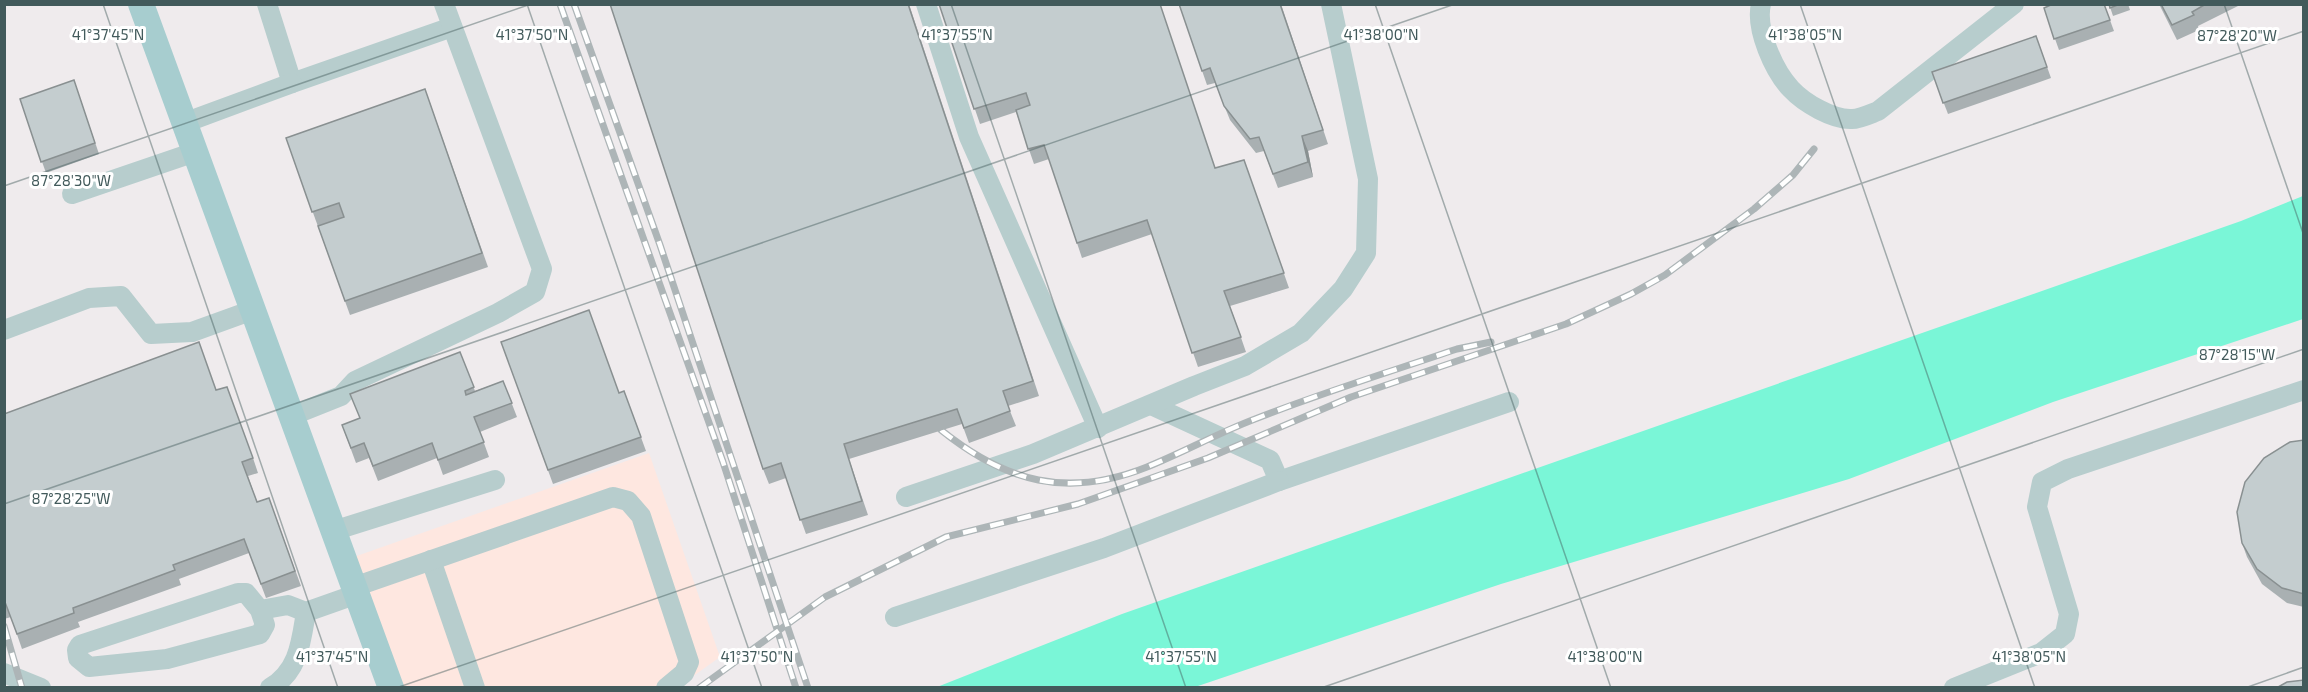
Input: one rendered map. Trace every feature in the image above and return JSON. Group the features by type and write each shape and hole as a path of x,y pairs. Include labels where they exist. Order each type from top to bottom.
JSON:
{"main road":[{"path":"141,4 391,687"}],"lane":[{"path":"267,4 292,83"},
{"path":"291,416 341,396 355,381 498,313 535,292 542,269 444,4"},
{"path":"926,4 969,137 1098,428"},
{"path":"906,497 1034,454 1245,366 1301,333 1343,289 1366,253 1368,179 1331,4"},
{"path":"1761,4 1759,14 1768,54 1791,89 1827,115 1852,119 1878,111 2014,4"},
{"path":"184,123 452,27"},
{"path":"72,194 195,152"},
{"path":"4,330 89,298 121,296 151,334 192,332 253,310"},
{"path":"1954,687 2041,653 2065,634 2069,614 2037,507 2042,482 2068,469 2304,390"},
{"path":"895,617 1104,548 1279,481 1509,402"},
{"path":"1151,405 1270,460 1279,481"},
{"path":"333,531 495,480"},
{"path":"260,610 288,605 306,612 431,560 613,497 628,501 641,516 689,662 684,673 666,687"},
{"path":"431,560 475,687"},
{"path":"238,592 246,592 260,610 265,625 260,634 178,656 89,668 78,658 77,650 80,645 238,592"},
{"path":"270,687 280,682 294,666 300,650 306,612"},
{"path":"4,673 41,687"}],"shaded area":[{"path":"2303,196 2303,319 2053,402 1849,479 1501,584 1195,687 937,687 1122,614 2241,221"},
{"path":"649,453 720,657 678,687 399,687 351,558"}],"building":[{"path":"610,4 908,4 1033,381 1003,391 1010,411 964,428 957,409 844,444 862,501 800,520 781,463 763,469"},
{"path":"939,4 1160,4 1215,168 1244,160 1284,273 1224,291 1241,337 1192,353 1147,220 1077,243 1044,145 1028,149 1016,110 1030,105 1026,93 974,109"},
{"path":"1179,4 1280,4 1323,130 1302,136 1308,162 1273,174 1259,137 1250,139 1224,106 1210,68 1202,71"},
{"path":"2053,4 2104,4 2110,20 2054,39 2044,8"},
{"path":"2161,4 2206,4 2192,12 2194,15 2172,25"},
{"path":"2036,36 2047,67 1943,103 1932,72"},
{"path":"74,80 95,143 41,162 20,99"},
{"path":"425,89 482,253 345,301 318,226 344,217 339,203 312,212 286,138"},
{"path":"589,310 619,393 624,391 641,437 548,470 501,342"},
{"path":"199,342 216,390 227,387 253,458 242,462 257,502 269,498 295,571 261,584 244,539 173,565 175,570 73,608 74,613 17,634 4,603 4,414"},
{"path":"460,352 474,387 465,391 466,395 503,381 512,403 474,417 484,442 438,460 432,443 373,466 364,443 351,448 342,425 360,418 350,394"},
{"path":"2304,440 2304,594 2282,588 2257,569 2242,543 2237,512 2245,482 2264,458 2290,442"},
{"path":"2304,680 2304,687 2278,687 2287,682"}],"railway":[{"path":"560,4 723,462 796,688"},
{"path":"574,4 660,245 808,688"},
{"path":"699,688 825,597 946,537 1078,504 1208,458 1351,397 1566,324 1631,294 1665,275 1754,209 1793,175 1814,149"},
{"path":"941,430 965,448 1014,473 1038,480 1064,483 1090,482 1118,477 1147,467 1241,424 1330,391 1457,349 1491,342"},
{"path":"4,626 22,688"}]}
